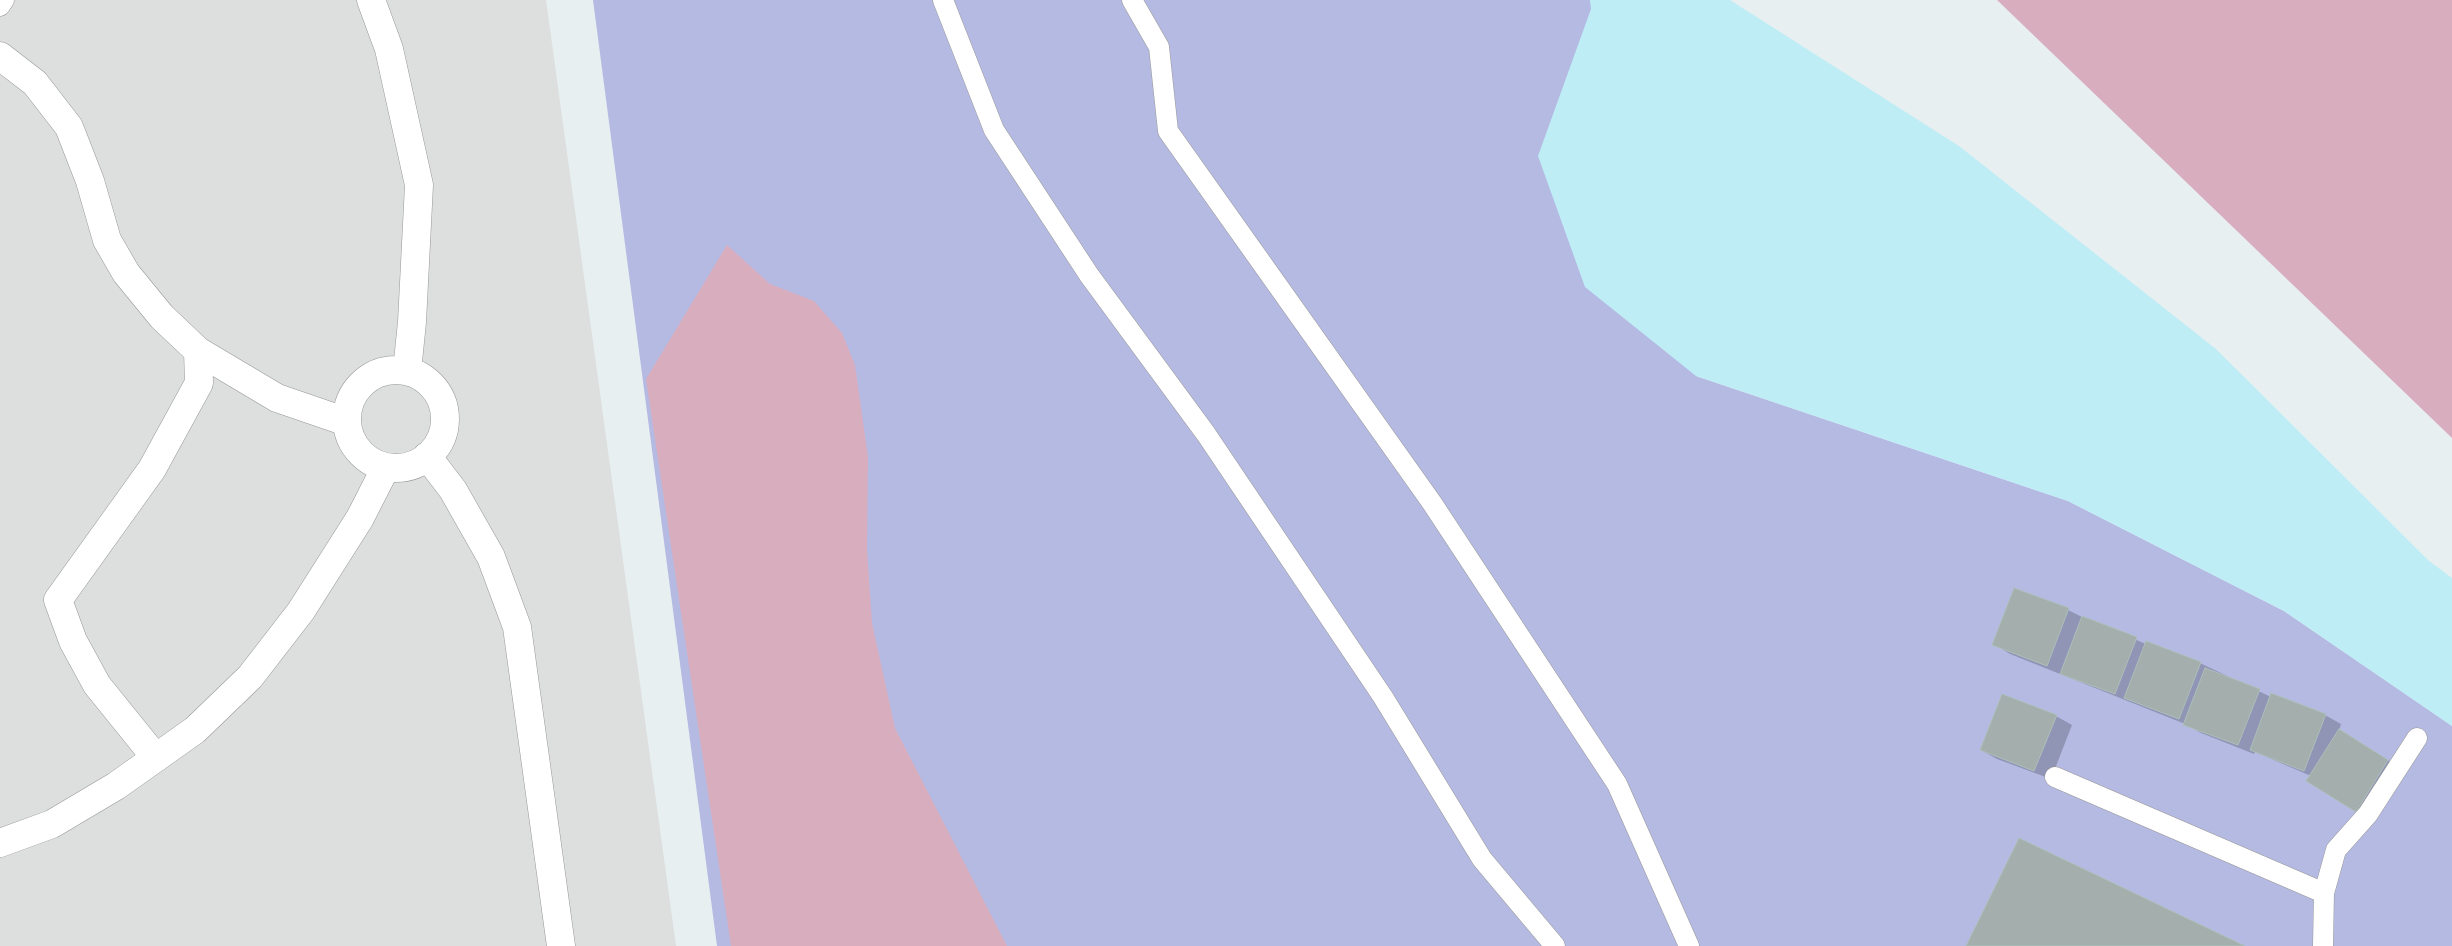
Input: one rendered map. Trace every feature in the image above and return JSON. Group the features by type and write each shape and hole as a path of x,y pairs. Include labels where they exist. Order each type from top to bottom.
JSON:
{"street":[{"path":"371,0 389,49 419,185 412,322 407,371"},
{"path":"0,56 35,83 68,127 90,181 107,240 126,273 162,317 198,351 277,398 347,422"},
{"path":"156,758 97,685 74,642 58,600 152,470 199,383 198,351"},
{"path":"392,370 407,371 423,377 435,388 443,404 445,420 442,437 432,452 419,462 403,467 386,467 370,460 358,450 351,437 347,422 348,407 354,394 364,382 377,374 392,370"},
{"path":"427,456 453,490 491,557 517,627 561,946"},
{"path":"0,843 52,824 116,786 195,730 250,677 301,612 360,518 386,467"}],"lane":[{"path":"0,6 4,0"},
{"path":"943,0 994,130 1089,275 1206,434 1377,689 1482,859 1555,946"},
{"path":"1132,0 1158,47 1168,131 1432,503 1617,784 1689,946"},
{"path":"2323,946 2324,893 2336,850 2368,814 2417,738"},
{"path":"2055,777 2324,893"}],"shaded area":[{"path":"0,0 546,0 676,946 0,946"},
{"path":"593,0 1590,0 1696,376 2068,501 2284,611 2452,726 2452,946 717,946"},
{"path":"1997,0 2452,0 2452,438"},
{"path":"727,245 770,284 814,301 842,333 855,365 868,457 867,549 872,623 895,728 1007,946 731,946 646,379"}],"sand":[{"path":"1590,0 1730,0 1959,146 2216,349 2428,560 2452,578 2452,726 2284,611 2068,501 1696,376 1585,287 1538,156 1591,9"}],"building":[{"path":"2014,588 2069,608 2047,666 1992,645"},
{"path":"2082,616 2137,637 2115,694 2060,674"},
{"path":"2146,641 2201,662 2179,719 2124,698"},
{"path":"2205,668 2260,689 2238,745 2183,725"},
{"path":"2271,693 2326,714 2304,771 2250,750"},
{"path":"2002,694 2057,715 2034,771 1980,750"},
{"path":"2339,729 2388,760 2356,812 2306,781"},
{"path":"2019,838 2245,946 1966,946"}]}
